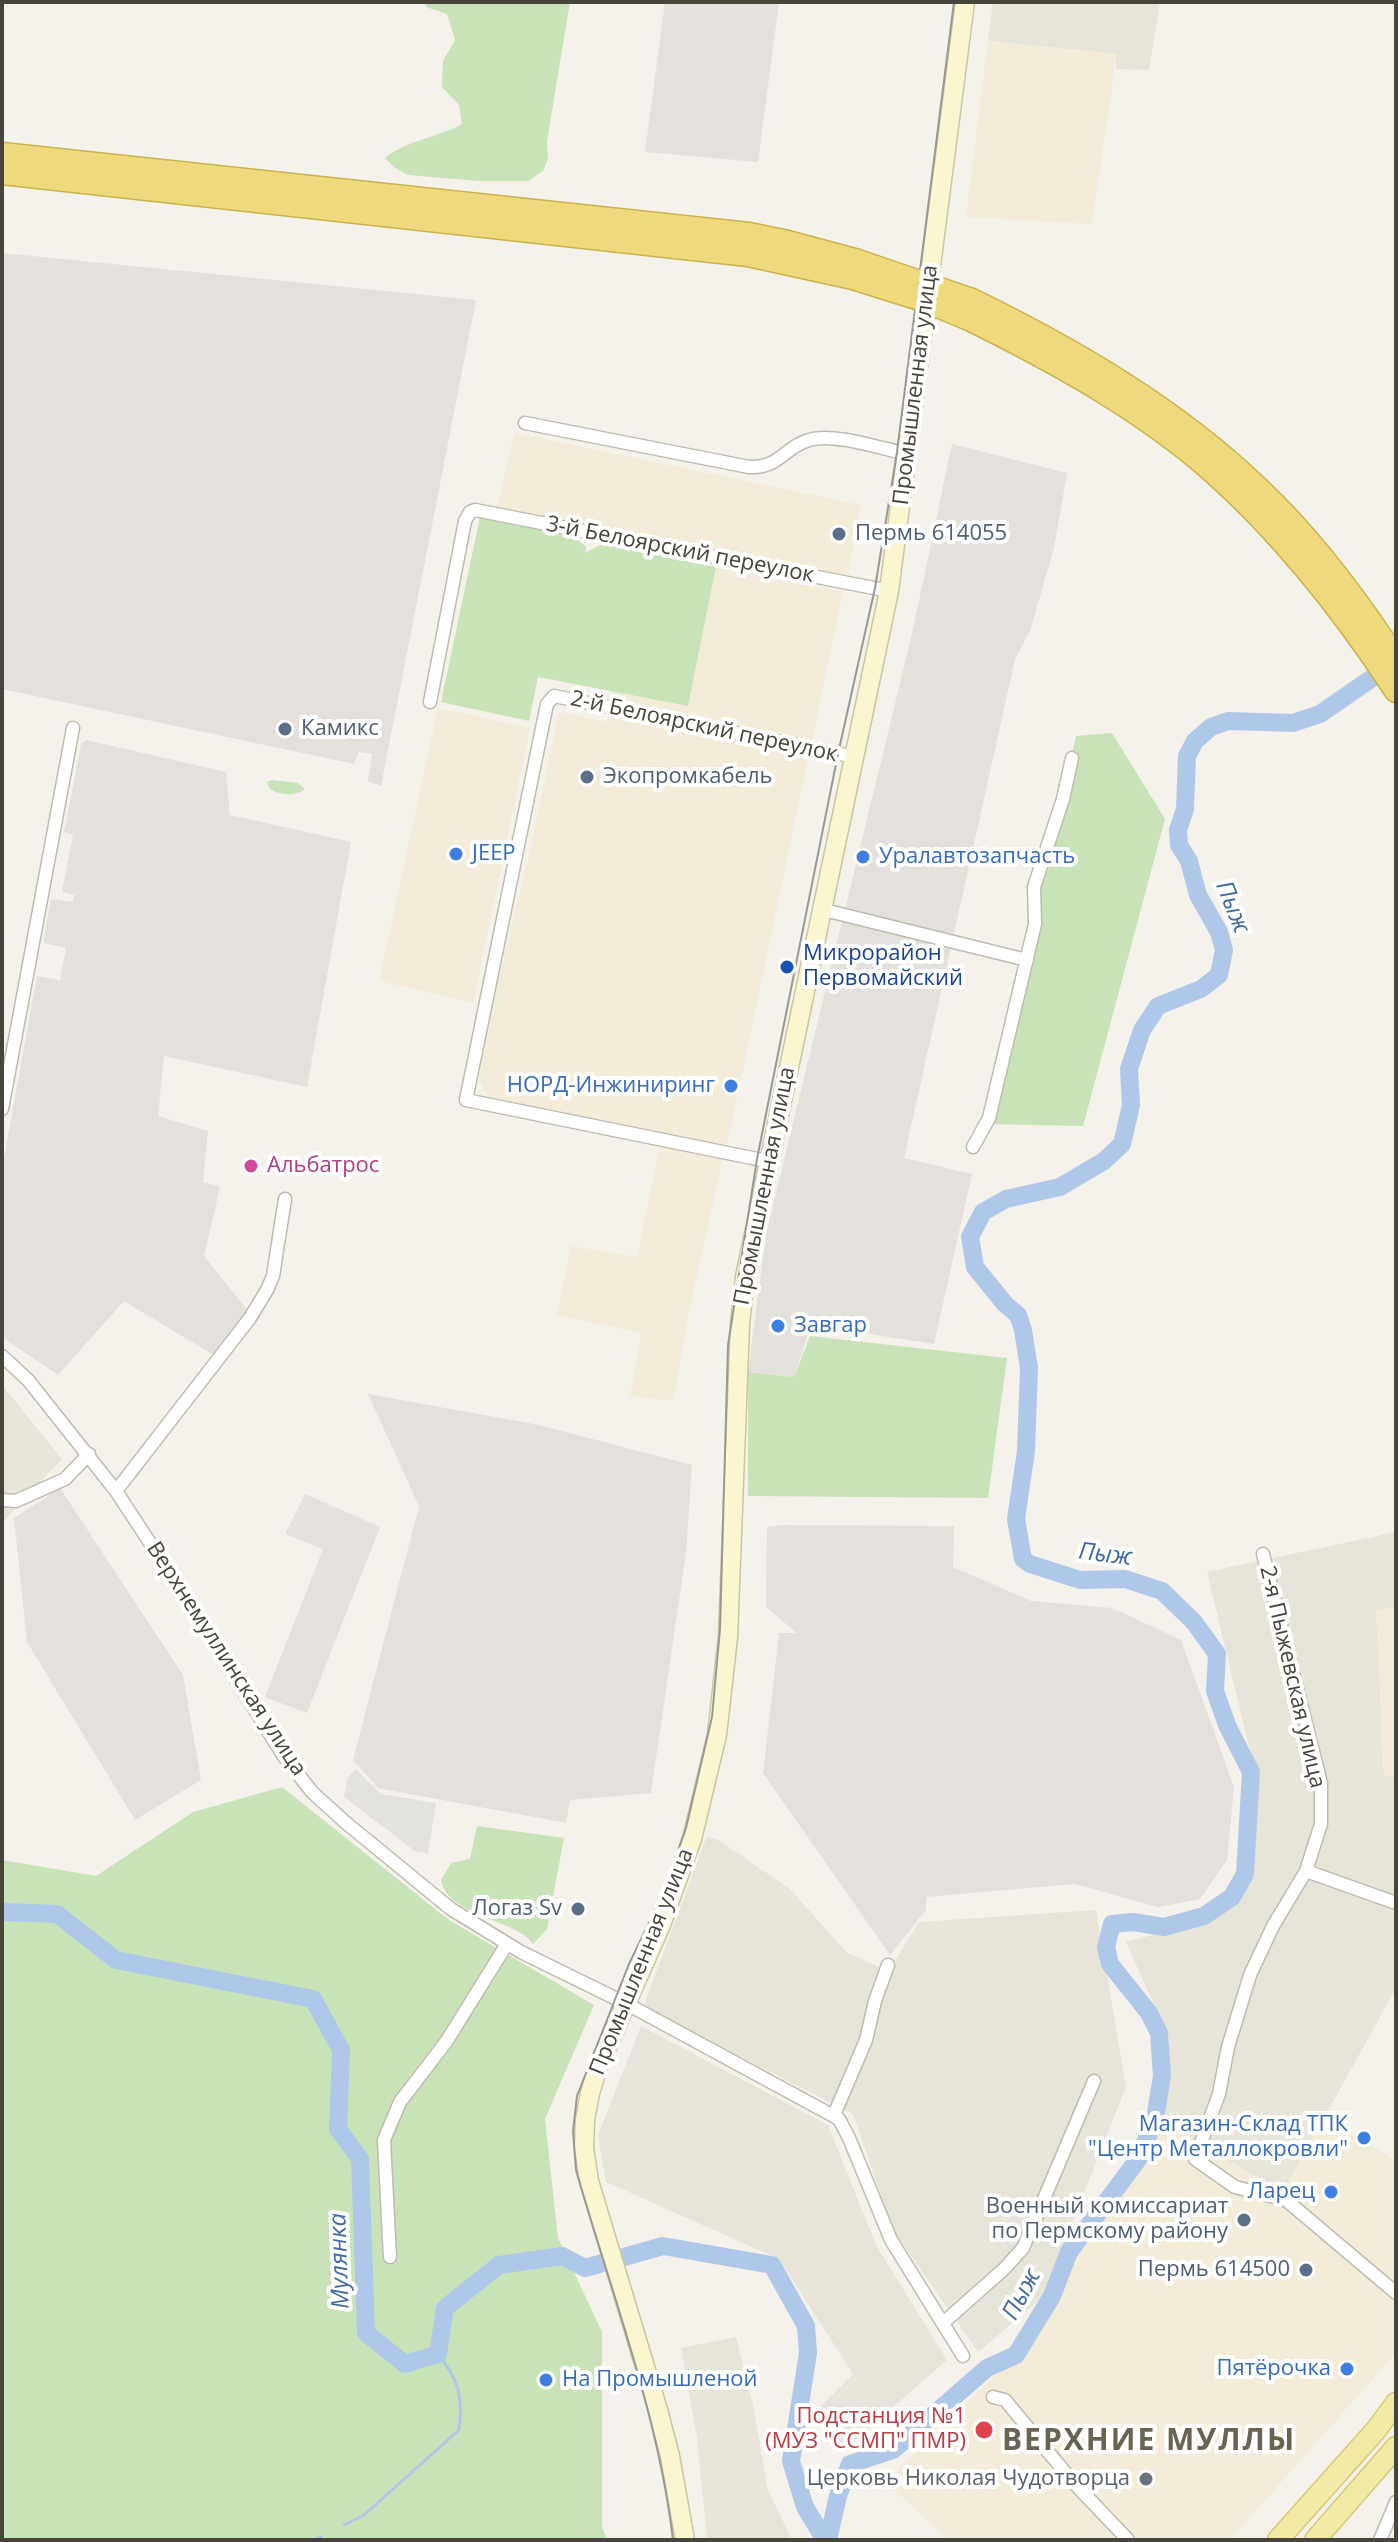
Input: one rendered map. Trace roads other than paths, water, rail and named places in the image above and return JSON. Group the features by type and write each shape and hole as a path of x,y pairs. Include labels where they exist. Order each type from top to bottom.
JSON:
{"highway":[{"path":"2,154 749,234 788,242 923,300 970,309 1163,433 1210,470 1284,541 1342,611 1396,659"},
{"path":"2,173 854,269"},
{"path":"1374,641 1396,691"}],"main road":[{"path":"1278,2540 1376,2430 1396,2403"},
{"path":"1315,2540 1396,2447"}],"street":[{"name":"Промышленная улица","path":"685,2540 670,2456 597,2213 584,2148 585,2120 598,2067 661,1925 692,1839 717,1735 728,1637 740,1324 745,1277 889,591 965,2"},
{"path":"525,423 749,467 769,466 801,443 821,438 908,454"},
{"name":"3-й Белоярский переулок","path":"430,702 465,521 470,512 480,510 889,591"},
{"name":"2-й Белоярский переулок","path":"767,1161 466,1100 547,704 554,696 855,757"},
{"path":"2,1109 73,728"},
{"path":"973,1147 989,1118 1035,924 1034,887 1063,799 1072,758"},
{"path":"820,909 1027,960"},
{"path":"116,1491 250,1318 267,1290 273,1276 285,1199"},
{"name":"Верхнемуллинская улица","path":"2,1356 28,1380 116,1491 283,1755 312,1792 451,1909 507,1944 627,2004 834,2115"},
{"path":"2,1500 16,1501 65,1479 89,1454"},
{"name":"2-я Пыжевская улица","path":"1263,1554 1321,1783 1321,1824 1306,1871 1273,1926 1250,1975 1228,2047 1219,2094 1195,2159 1235,2187 1286,2200 1396,2293"},
{"path":"1306,1871 1396,1903"},
{"path":"390,2257 384,2140 400,2102 446,2042 507,1944"},
{"path":"888,1965 866,2040 834,2115 849,2138 891,2240 963,2356"},
{"path":"943,2323 1023,2248 1094,2081"},
{"path":"993,2397 1005,2400 1074,2483 1128,2540"},
{"path":"1380,2540 1396,2502"}],"waterway":[{"name":"Пыж","path":"828,2540 838,2496 850,2464 893,2450 987,2368 1016,2355 1052,2296 1069,2252 1139,2158 1155,2119 1162,2076 1159,2033 1149,2013 1110,1964 1106,1947 1112,1924 1133,1922 1164,1927 1204,1916 1232,1897 1245,1874 1251,1772 1227,1725 1215,1691 1217,1654 1194,1622 1162,1591 1125,1579 1080,1580 1023,1559 1016,1519 1026,1451 1029,1368 1023,1330 1018,1315 975,1267 970,1237 983,1212 1006,1199 1060,1187 1104,1161 1122,1144 1131,1105 1129,1069 1142,1030 1158,1006 1201,989 1219,975 1224,950 1219,932 1198,895 1189,861 1179,845 1178,830 1185,809 1187,756 1195,741 1211,727 1228,721 1293,723 1320,714 1394,663"},
{"name":"Мулянка","path":"2,1912 57,1914 116,1960 313,1999 341,2050 338,2129 360,2159 366,2333 405,2364 438,2354 445,2308 499,2265 562,2256 585,2268 663,2246 772,2265 806,2326 808,2353 791,2461 805,2507 825,2540"},
{"path":"344,2525 364,2515 459,2430 458,2389 438,2354"},
{"path":"315,2540 321,2537"}],"tram line":[{"path":"673,2540 645,2399 576,2170 573,2131 577,2096 629,1964 663,1894 686,1828 712,1717 720,1629 728,1345 757,1159 838,754 875,588 897,452 954,2"}],"place":[{"name":"Пермь 614055","path":"839,534"},
{"name":"Камикс","path":"285,729"},
{"name":"Экопромкабель","path":"587,777"},
{"name":"JEEP","path":"456,854"},
{"name":"Уралавтозапчасть","path":"863,857"},
{"name":"Микрорайон Первомайский","path":"787,967"},
{"name":"НОРД-Инжиниринг","path":"731,1086"},
{"name":"Альбатрос","path":"251,1166"},
{"name":"Завгар","path":"778,1326"},
{"name":"Логаз Sv","path":"578,1909"},
{"name":"Магазин-Склад ТПК \"Центр Металлокровли\"","path":"1364,2138"},
{"name":"Ларец","path":"1331,2192"},
{"name":"Военный комиссариат по Пермскому району","path":"1244,2220"},
{"name":"Пермь 614500","path":"1306,2270"},
{"name":"Пятёрочка","path":"1347,2369"},
{"name":"На Промышленой","path":"546,2380"},
{"name":"Подстанция №1 (МУЗ \"ССМП\" ПМР)","path":"984,2430"},
{"name":"Церковь Николая Чудотворца","path":"1146,2479"}],"district":[{"name":"ВЕРХНИЕ МУЛЛЫ","path":"1149,2441"}]}
